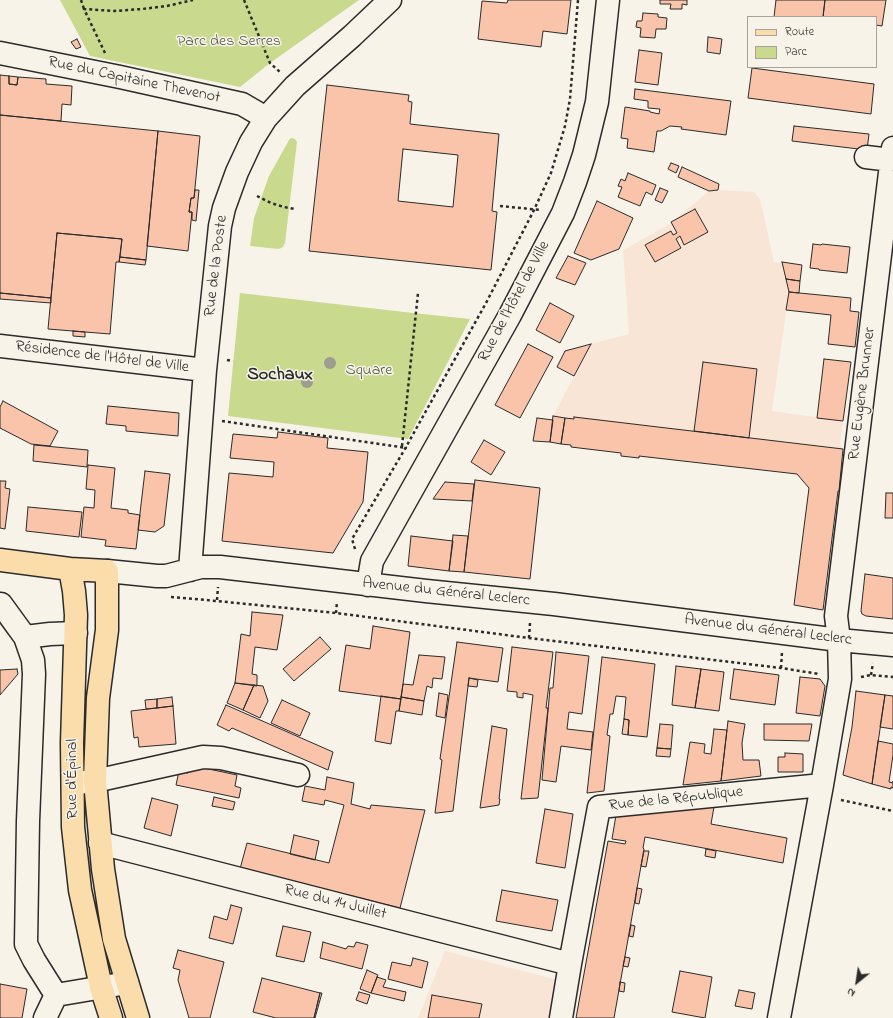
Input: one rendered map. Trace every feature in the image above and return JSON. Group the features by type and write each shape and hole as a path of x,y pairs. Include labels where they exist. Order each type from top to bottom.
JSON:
{"main road":[{"name":"Avenue du Général Leclerc","path":"0,560 70,569 107,571"},
{"name":"Rue d'Épinal","path":"70,569 75,599 76,633 72,742 73,827 80,890 101,987 111,1018"},
{"name":"Rue d'Épinal","path":"107,571 107,630 98,698 95,781 100,843 114,939 138,1018"}],"street":[{"name":"Rue de la Poste","path":"190,570 205,370 220,226 224,208 237,172 248,148 266,118 295,86 390,0"},
{"name":"Rue de l'Hôtel de Ville","path":"368,585 372,561 510,315 563,213 584,155 597,102 608,0"},
{"name":"Rue du Capitaine Thevenot","path":"0,52 242,104 266,118"},
{"path":"866,156 892,154"},
{"name":"Rue Eugène Brunner","path":"839,640 836,616 889,210 892,154"},
{"name":"Résidence de l'Hôtel de Ville","path":"0,346 205,370"},
{"name":"Avenue du Général Leclerc","path":"107,571 166,576 208,566 220,567 368,585 554,604 839,640 893,645"},
{"path":"1,604 26,637 33,660 34,674 28,821 26,944 34,960 56,995"},
{"path":"26,637 76,633"},
{"path":"779,1018 840,679 839,640"},
{"path":"73,783 95,781 203,757 221,758 298,775"},
{"name":"Rue de la République","path":"561,1018 599,807 821,791"},
{"name":"Rue du 14 Juillet","path":"100,843 570,964"},
{"path":"56,995 127,983"},
{"path":"45,1018 56,995"}],"path":[{"path":"81,0 108,59 120,77"},
{"path":"84,9 114,11 142,9 167,6 194,0"},
{"path":"244,0 270,63 295,86"},
{"path":"372,561 358,558 352,539 406,447 486,303 534,210 551,173 565,126 570,99 578,0"},
{"path":"257,196 271,203 284,207 295,208"},
{"path":"500,206 563,213"},
{"path":"402,446 418,293"},
{"path":"202,418 402,446 419,450 430,457"},
{"path":"217,600 218,585"},
{"path":"166,597 217,600 336,613 536,639 773,667 849,680 871,675 893,677"},
{"path":"821,791 893,811"}],"shaded area":[{"path":"709,191 754,192 760,199 774,262 782,263 789,292 772,411 843,421 840,443 843,449 841,477 823,610 794,605 809,488 797,474 640,456 639,458 621,456 621,453 571,447 571,445 550,442 553,416 591,344 629,334 623,250 670,224"},
{"path":"445,951 558,980 555,1018 418,1018"}],"green space":[{"name":"Parc des Serres","path":"60,0 359,0 270,63 240,87 90,56"},
{"path":"291,138 295,139 297,142 285,243 283,247 279,249 250,246 254,218 269,176"},
{"name":"Square","path":"240,293 470,319 408,439 228,416"}],"building":[{"path":"508,0 571,0 567,34 543,31 541,47 478,39 482,1 507,3"},
{"path":"660,0 687,0 687,5 682,4 682,9 670,9 671,4 660,4"},
{"path":"776,0 825,0 823,16 774,16"},
{"path":"825,0 886,0 882,26 877,25 877,16 823,16"},
{"path":"643,13 658,14 658,17 667,18 666,29 656,29 655,38 640,37 641,28 636,27 637,21 642,21"},
{"path":"708,37 722,39 720,54 707,52"},
{"path":"77,39 81,47 76,49 71,42"},
{"path":"639,50 662,53 658,85 635,82"},
{"path":"752,68 874,84 871,114 748,98"},
{"path":"0,75 9,76 9,84 17,85 18,77 46,79 46,84 72,86 71,105 62,104 61,121 0,115"},
{"path":"9,76 18,77 17,85 9,84"},
{"path":"327,85 409,95 408,101 412,102 410,124 499,134 492,211 497,212 491,270 309,251","holes":["403,149 458,155 453,207 398,201"]},
{"path":"635,89 731,101 726,135 681,129 682,127 670,126 661,131 657,131 654,152 627,148 628,139 621,138 625,107 659,114 660,109 648,108 648,101 634,99"},
{"path":"0,115 158,131 146,260 120,257 122,239 57,233 51,298 0,293"},
{"path":"794,126 869,134 867,150 792,141"},
{"path":"158,131 200,136 194,198 191,198 189,212 192,212 188,251 147,246"},
{"path":"671,163 679,166 676,173 668,169"},
{"path":"682,167 719,184 718,190 709,191 678,177"},
{"path":"628,173 656,185 652,195 646,192 640,206 618,197 622,187 618,186 621,179 625,181"},
{"path":"660,188 668,191 662,203 655,200"},
{"path":"195,190 199,190 196,221 192,220 192,212 189,212 191,198 194,198"},
{"path":"597,201 633,218 619,249 591,260 574,253"},
{"path":"695,209 708,232 684,245 680,236 676,239 681,248 655,262 645,245 671,231 673,235 677,233 671,222"},
{"path":"57,233 122,239 119,262 116,262 110,334 48,329"},
{"path":"813,244 850,247 847,273 810,268"},
{"path":"568,256 586,263 575,285 556,278"},
{"path":"120,257 146,260 145,265 119,262"},
{"path":"782,262 802,265 800,281 786,279"},
{"path":"786,279 800,281 799,293 789,292"},
{"path":"789,292 851,298 850,311 859,312 855,347 828,344 831,315 786,310"},
{"path":"0,293 51,298 51,303 0,299"},
{"path":"550,303 574,316 560,343 536,330"},
{"path":"73,331 85,332 85,337 73,336"},
{"path":"528,344 553,357 520,418 495,405"},
{"path":"591,344 574,376 557,367 565,351"},
{"path":"824,359 851,362 843,421 817,418"},
{"path":"703,362 757,369 749,438 694,431"},
{"path":"3,401 58,431 50,446 31,444 0,428 0,407"},
{"path":"108,406 179,413 178,436 126,431 126,426 106,424"},
{"path":"553,416 565,418 561,444 550,442"},
{"path":"574,417 843,449 839,491 823,610 794,605 809,488 797,474 639,456 639,458 621,456 621,453 571,447 571,445 561,444 565,418 574,419"},
{"path":"537,418 553,420 550,442 533,441"},
{"path":"278,432 328,438 327,448 368,452 363,502 333,553 222,541 229,473 273,477 274,462 230,458 233,434 277,438"},
{"path":"484,440 505,452 491,475 471,462"},
{"path":"34,445 88,450 87,467 33,461"},
{"path":"88,465 115,468 111,508 128,510 128,513 140,515 136,549 105,546 106,540 81,537 84,507 94,508 95,490 86,489"},
{"path":"145,471 170,474 164,526 155,532 138,530"},
{"path":"475,480 540,488 530,579 464,572"},
{"path":"0,481 6,481 5,488 10,489 5,529 0,528"},
{"path":"445,482 474,484 472,501 433,499"},
{"path":"886,493 893,493 893,518 885,518"},
{"path":"28,507 82,512 79,537 26,531"},
{"path":"453,535 468,536 464,572 449,571"},
{"path":"411,536 453,541 449,571 408,566"},
{"path":"865,574 893,578 893,619 866,616 862,614 861,611"},
{"path":"252,612 283,615 277,650 255,647 252,674 257,675 257,686 235,683 241,634 250,636"},
{"path":"373,626 410,632 401,699 339,691 346,645 370,649"},
{"path":"320,637 331,649 294,681 283,669"},
{"path":"457,642 503,648 498,682 469,678 453,811 435,813 442,760 440,759"},
{"path":"512,647 553,652 546,708 548,708 538,798 521,799 533,695 523,693 523,698 517,697 517,692 507,691"},
{"path":"556,652 589,656 582,714 569,712 567,729 593,732 591,750 561,746 556,782 542,780 550,688 553,688"},
{"path":"419,655 445,657 442,679 433,678 432,688 427,686 424,701 401,697 403,684 413,685"},
{"path":"602,657 655,664 647,737 628,735 629,720 624,719 626,697 616,696 613,714 610,714 607,735 610,736 604,791 587,793"},
{"path":"676,666 701,669 695,708 672,705"},
{"path":"17,669 18,674 0,695 0,670"},
{"path":"701,669 724,672 719,711 695,708"},
{"path":"734,669 779,675 775,705 730,699"},
{"path":"800,677 820,679 825,686 820,716 796,713"},
{"path":"469,678 478,680 477,687 468,686"},
{"path":"235,683 254,685 243,710 227,703"},
{"path":"254,685 263,686 268,701 260,718 243,710"},
{"path":"856,691 885,695 872,784 843,775 852,727"},
{"path":"439,693 448,695 445,718 436,716"},
{"path":"885,695 893,696 893,729 880,727"},
{"path":"381,696 401,699 399,711 396,711 391,744 375,741"},
{"path":"172,697 173,706 157,708 157,699"},
{"path":"401,697 424,701 422,715 399,711"},
{"path":"157,699 157,708 146,709 145,700"},
{"path":"282,700 310,713 300,736 271,723"},
{"path":"226,705 333,752 328,770 232,728 229,731 217,725"},
{"path":"173,706 176,744 139,747 138,737 134,738 131,711"},
{"path":"624,719 629,720 628,735 622,734"},
{"path":"728,721 745,724 742,743 743,760 759,760 761,776 721,781"},
{"path":"660,724 673,725 671,749 657,748"},
{"path":"764,724 812,724 809,741 764,740"},
{"path":"492,726 507,729 500,799 499,805 480,808"},
{"path":"714,729 727,730 721,781 683,785 690,742 705,744 704,753 711,754"},
{"path":"878,741 893,744 889,782 893,783 893,788 891,787 891,789 872,784"},
{"path":"657,748 671,749 670,757 656,756"},
{"path":"785,753 803,754 803,772 778,772 778,757 785,757"},
{"path":"190,765 237,775 235,786 241,788 239,798 176,785 179,771 188,773"},
{"path":"327,777 354,783 351,804 370,809 371,805 425,810 400,908 348,895 346,897 240,869 247,843 329,863 344,805 325,800 324,805 302,801 305,786 325,790"},
{"path":"214,797 235,802 233,810 212,806"},
{"path":"152,798 178,805 171,836 144,828"},
{"path":"714,807 711,824 787,838 783,863 645,837 614,1018 576,1018 608,841 625,844 626,841 612,839 616,815"},
{"path":"545,809 573,814 565,868 536,863"},
{"path":"294,835 319,841 315,860 290,854"},
{"path":"706,849 716,851 715,858 705,856"},
{"path":"644,851 649,851 646,867 641,866"},
{"path":"637,888 642,889 639,904 635,903"},
{"path":"502,890 558,900 552,931 496,921"},
{"path":"231,905 242,908 233,944 209,938 214,916 227,920"},
{"path":"631,925 635,926 633,937 629,936"},
{"path":"283,926 311,932 304,962 276,956"},
{"path":"323,942 346,949 348,946 354,947 356,942 368,945 362,969 320,958"},
{"path":"178,950 224,962 210,1018 189,1018 178,980 180,970 173,968"},
{"path":"625,957 630,958 628,967 623,966"},
{"path":"413,958 428,962 422,988 388,979 392,962 411,966"},
{"path":"367,970 378,975 371,993 360,989"},
{"path":"680,971 712,977 705,1018 672,1012"},
{"path":"377,977 386,980 383,987 406,992 404,1001 371,993"},
{"path":"262,978 320,993 314,1018 276,1018 253,1012"},
{"path":"620,982 625,983 624,992 619,991"},
{"path":"0,984 27,989 22,1018 0,1018"},
{"path":"739,990 755,993 752,1009 735,1006"},
{"path":"359,992 370,995 367,1004 356,1000"},
{"path":"320,993 322,993 314,1018"},
{"path":"432,995 482,1004 479,1018 428,1018"}],"district":[{"name":"Sochaux","path":"280,376"}]}
